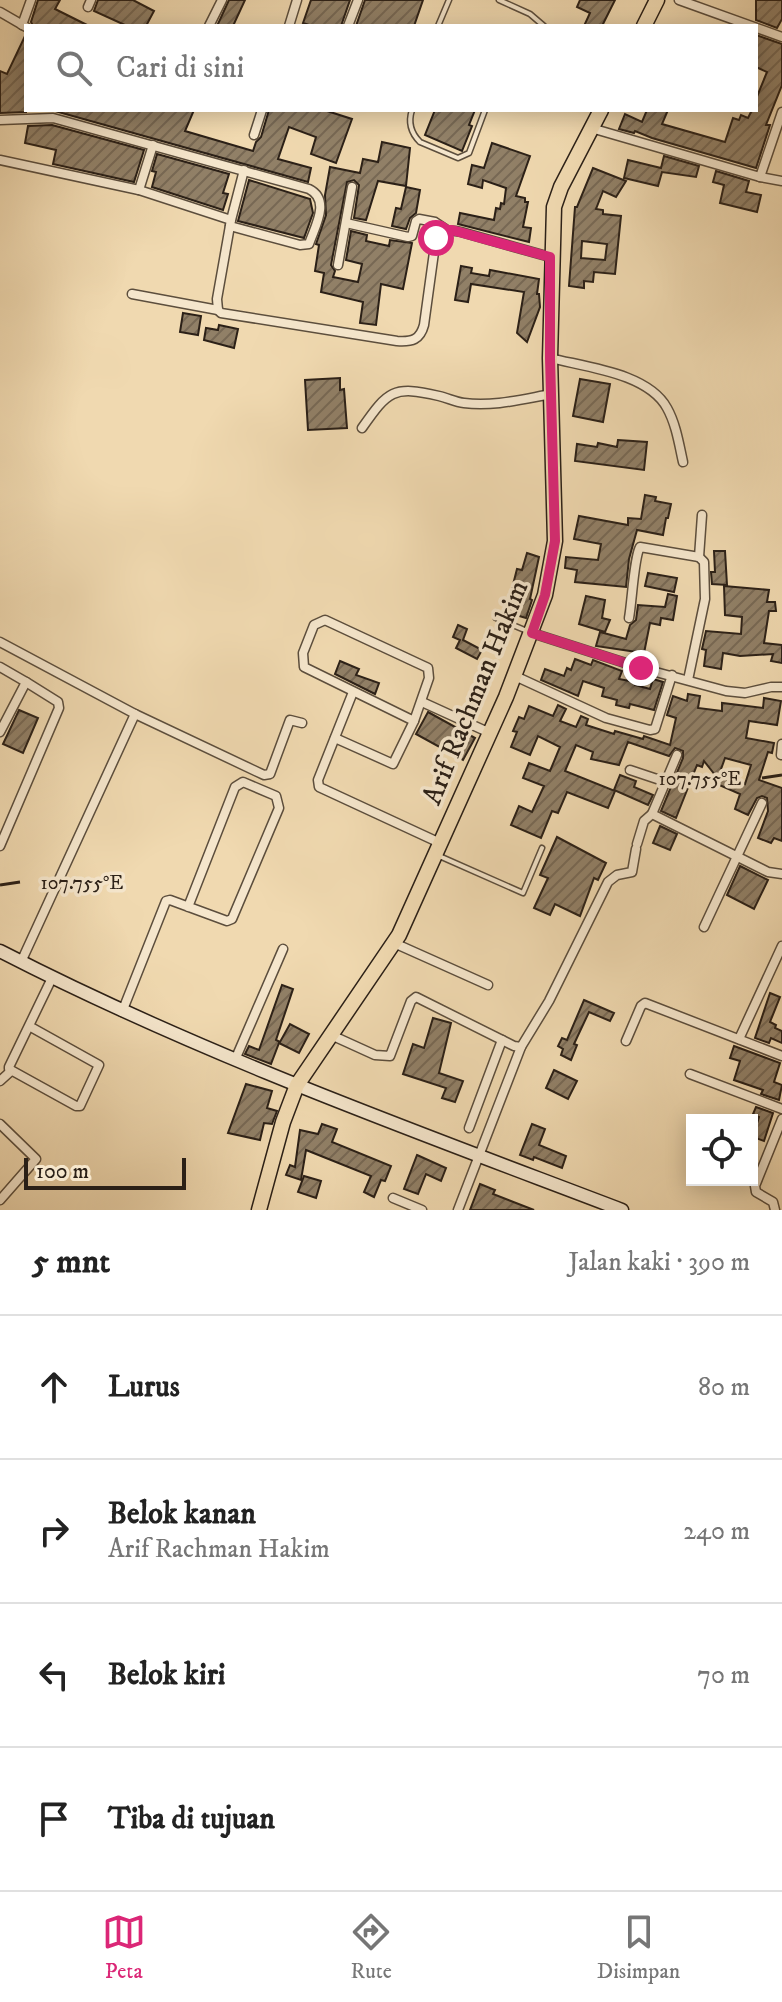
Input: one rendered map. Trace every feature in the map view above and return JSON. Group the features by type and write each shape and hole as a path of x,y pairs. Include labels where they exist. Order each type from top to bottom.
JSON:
{"main road":[{"path":"645,24 657,0"},
{"name":"Arif Rachman Hakim","path":"259,1210 283,1122 297,1085 394,943 515,676 545,595 553,554 550,257 554,207 595,116"}],"street":[{"path":"25,24 31,0"},
{"path":"210,24 222,0"},
{"path":"290,24 297,0"},
{"path":"349,24 358,0"},
{"path":"679,0 746,24"},
{"path":"0,12 24,26"},
{"path":"758,28 782,37"},
{"path":"254,135 261,112"},
{"path":"760,177 782,112"},
{"path":"595,116 760,177 782,181"},
{"path":"0,120 53,118 244,170 316,192 320,209 309,244 300,245 139,190 0,160"},
{"path":"139,190 153,145"},
{"path":"218,310 217,299 231,223 244,170"},
{"path":"338,265 352,187"},
{"path":"346,223 408,237 412,236 419,219 435,222 447,230 550,257"},
{"path":"132,294 218,310 229,315 413,341 421,334 424,325 436,238 447,230"},
{"path":"550,358 632,379 646,386 667,406 683,462"},
{"path":"362,428 383,398 401,390 460,403 488,404 552,394"},
{"path":"699,557 702,515"},
{"path":"629,618 635,587 636,553 640,547 699,557 704,562 705,599 688,680"},
{"path":"335,738 393,764 414,721 422,702 429,678 428,668 331,622 320,621 314,625 302,664 414,721"},
{"path":"532,633 641,668 745,693 782,687"},
{"path":"0,642 135,714 266,776 270,774 290,719 302,723"},
{"path":"0,667 58,702 59,708 0,846"},
{"path":"515,676 606,718 650,730 655,729 672,675"},
{"path":"0,732 26,682"},
{"path":"353,692 318,780 321,789 437,849"},
{"path":"422,702 490,733"},
{"path":"21,962 135,714"},
{"path":"781,755 782,744"},
{"path":"458,1210 521,1047 549,1001 608,882 617,875 632,872 644,821 652,814 677,755"},
{"path":"630,770 666,782"},
{"path":"122,1012 166,901 227,921 232,919 279,808 276,796 243,782 235,787 188,907"},
{"path":"704,927 762,803"},
{"path":"652,814 774,874 782,874"},
{"path":"394,943 488,985"},
{"path":"739,1039 782,946"},
{"path":"235,1060 283,949"},
{"path":"0,951 122,1012 235,1060 622,1210"},
{"path":"29,1026 96,1062 99,1068 80,1106 11,1071 9,1067 52,978"},
{"path":"331,1035 375,1055 390,1056 411,1001 416,997 521,1047"},
{"path":"626,1041 645,1003 782,1056"},
{"path":"469,1128 502,1040"},
{"path":"0,1081 11,1071"},
{"path":"690,1074 782,1109"},
{"path":"775,1210 773,1202 756,1192 755,1186 782,1119"},
{"path":"0,1124 36,1159 0,1200"},
{"path":"393,1198 416,1209"}],"lane":[{"path":"439,24 449,0"},
{"path":"499,0 530,14 542,24"},
{"path":"411,112 411,131 420,142 458,158 469,153 484,112"},
{"path":"496,618 532,633"},
{"path":"437,849 523,893 542,848"}],"building":[{"path":"38,0 60,0 55,9 85,24 32,24"},
{"path":"98,0 133,0 154,11 147,24 123,24 94,11"},
{"path":"229,0 245,0 234,24 218,24"},
{"path":"311,0 350,0 342,24 303,23"},
{"path":"365,0 423,0 415,24 357,24"},
{"path":"580,0 615,0 603,24 585,24 590,13 577,7"},
{"path":"756,0 782,0 782,19 777,28 756,20"},
{"path":"758,36 782,44 782,85 766,125 770,125 756,168 635,131 619,129 625,114 642,122 646,112 667,112 662,124 725,142 733,118 739,120 741,115 748,118 751,112 758,112 758,94 767,72 758,68"},
{"path":"24,38 26,112 0,113 0,71 7,74"},
{"path":"59,112 193,112 185,131 253,151 268,112 330,112 352,119 336,163 311,154 316,137 289,127 278,159 311,168 308,182"},
{"path":"434,112 474,112 462,151 425,135"},
{"path":"52,125 144,150 134,182 53,164 56,150 25,143 28,126"},
{"path":"382,142 410,148 406,186 378,181 366,220 354,218 359,185 354,180 347,182 331,265 335,271 333,277 358,282 362,264 346,260 351,231 367,235 366,241 389,246 390,240 412,243 403,289 381,284 376,325 360,323 363,302 321,292 324,273 315,271 319,245 316,244 326,215 325,195 330,167 360,173 363,159 378,162"},
{"path":"492,143 530,156 516,196 528,202 523,227 531,228 529,242 458,224 460,213 494,220 496,208 500,209 501,203 504,204 506,188 483,180 482,188 468,184 472,165 484,168"},
{"path":"157,154 229,174 223,193 228,194 223,210 152,187"},
{"path":"664,156 699,166 696,177 662,172 658,186 624,178 628,160 661,168"},
{"path":"593,168 626,181 616,197 603,191 596,209 603,210 603,214 621,216 615,274 594,272 593,282 584,281 584,288 569,286 577,207","holes":["582,241 607,244 605,260 581,258"]},
{"path":"716,171 749,181 746,192 761,195 757,212 720,203 724,185 713,182"},
{"path":"249,180 310,199 313,213 304,238 238,221"},
{"path":"406,187 420,190 416,213 410,218 406,229 392,226 396,208 401,209"},
{"path":"461,266 472,268 471,273 489,276 490,270 539,279 537,294 540,307 527,342 517,333 524,292 471,284 468,302 455,300"},
{"path":"183,313 201,316 198,335 180,332"},
{"path":"219,325 238,329 234,348 204,340 206,328 218,330"},
{"path":"340,378 340,390 344,389 347,428 308,430 305,380"},
{"path":"580,379 610,384 603,422 573,416"},
{"path":"618,440 647,442 644,470 575,461 577,444 597,447 598,443 617,447"},
{"path":"645,495 671,504 663,535 637,530 626,587 575,582 577,570 565,568 566,557 598,560 601,544 574,539 579,516 628,525 628,518 641,519"},
{"path":"714,551 725,551 727,585 712,584"},
{"path":"527,553 539,557 526,618 506,612 517,569 522,570"},
{"path":"648,573 677,578 674,592 645,586"},
{"path":"724,586 769,590 767,602 775,602 776,611 769,611 764,643 782,645 782,663 771,661 773,654 740,656 723,653 721,669 704,666 706,650 702,649 706,631 741,634 742,617 725,615"},
{"path":"668,594 677,596 673,620 661,618 660,625 650,623 644,653 596,646 600,632 626,639 630,625 636,620 638,605 665,607"},
{"path":"586,596 605,600 602,618 610,620 605,632 579,624"},
{"path":"458,625 467,629 463,640 482,650 477,659 456,648 460,640 453,637"},
{"path":"575,659 591,665 593,660 622,671 619,679 650,689 653,679 663,682 654,710 630,704 629,708 616,705 617,700 602,696 604,688 583,681 578,696 541,680 545,669 564,676 567,668 571,670"},
{"path":"340,661 359,669 356,675 379,683 375,694 335,674"},
{"path":"688,694 700,696 698,708 722,711 722,703 763,708 764,698 781,701 777,725 749,721 746,738 774,743 759,780 782,788 782,841 774,838 771,843 758,838 768,811 767,798 757,798 748,815 735,809 740,794 717,784 719,780 704,761 702,767 697,765 676,818 661,811 683,758 683,751 675,748 669,756 628,742 619,765 591,759 593,752 576,745 565,771 615,791 608,808 567,792 558,813 552,811 541,838 511,825 519,806 532,812 544,786 523,778 529,763 550,771 560,747 538,736 530,755 511,747 519,717 524,719 529,706 553,716 558,705 566,709 560,721 576,727 581,716 588,719 586,725 614,734 615,731 643,739 644,736 670,745 676,718 667,715 673,696 687,701","holes":["725,758 751,765 745,784 720,772"]},
{"path":"19,710 38,718 23,753 3,744"},
{"path":"428,712 475,738 463,760 416,734"},
{"path":"620,775 636,781 634,787 653,795 648,805 614,790"},
{"path":"660,826 677,834 670,850 653,843"},
{"path":"557,837 606,863 598,880 594,878 580,916 555,904 550,915 534,908 548,878 540,875"},
{"path":"740,866 768,880 754,909 727,895"},
{"path":"282,985 293,989 276,1040 280,1042 290,1024 309,1034 299,1053 279,1043 271,1064 245,1054 249,1046 259,1050"},
{"path":"770,993 780,997 770,1022 782,1031 782,1043 771,1038 769,1043 755,1038"},
{"path":"584,1000 614,1013 610,1021 589,1012 574,1044 577,1045 571,1060 561,1055 563,1049 558,1046 562,1038 567,1040"},
{"path":"433,1018 451,1023 439,1073 463,1081 455,1102 442,1098 446,1088 403,1074 413,1044 424,1048"},
{"path":"734,1046 780,1063 774,1082 782,1085 779,1100 761,1094 763,1090 734,1080 740,1061 730,1058"},
{"path":"554,1070 577,1081 568,1099 546,1088"},
{"path":"246,1084 272,1091 267,1108 277,1111 272,1124 264,1123 260,1140 228,1133"},
{"path":"756,1107 773,1113 764,1141 758,1139 759,1117 753,1114"},
{"path":"322,1124 337,1129 332,1142 391,1166 374,1197 364,1192 371,1176 306,1150 301,1180 286,1175 290,1165 295,1167 300,1130 318,1134"},
{"path":"532,1124 545,1129 539,1145 566,1156 562,1168 520,1155"},
{"path":"417,1155 446,1168 441,1181 426,1174 418,1194 404,1189"},
{"path":"304,1176 321,1181 316,1198 298,1192"},
{"path":"480,1184 495,1190 493,1194 534,1210 470,1210"}],"route":[{"path":"436,238 452,230 550,257 555,541 545,595 532,633 641,668"}]}
